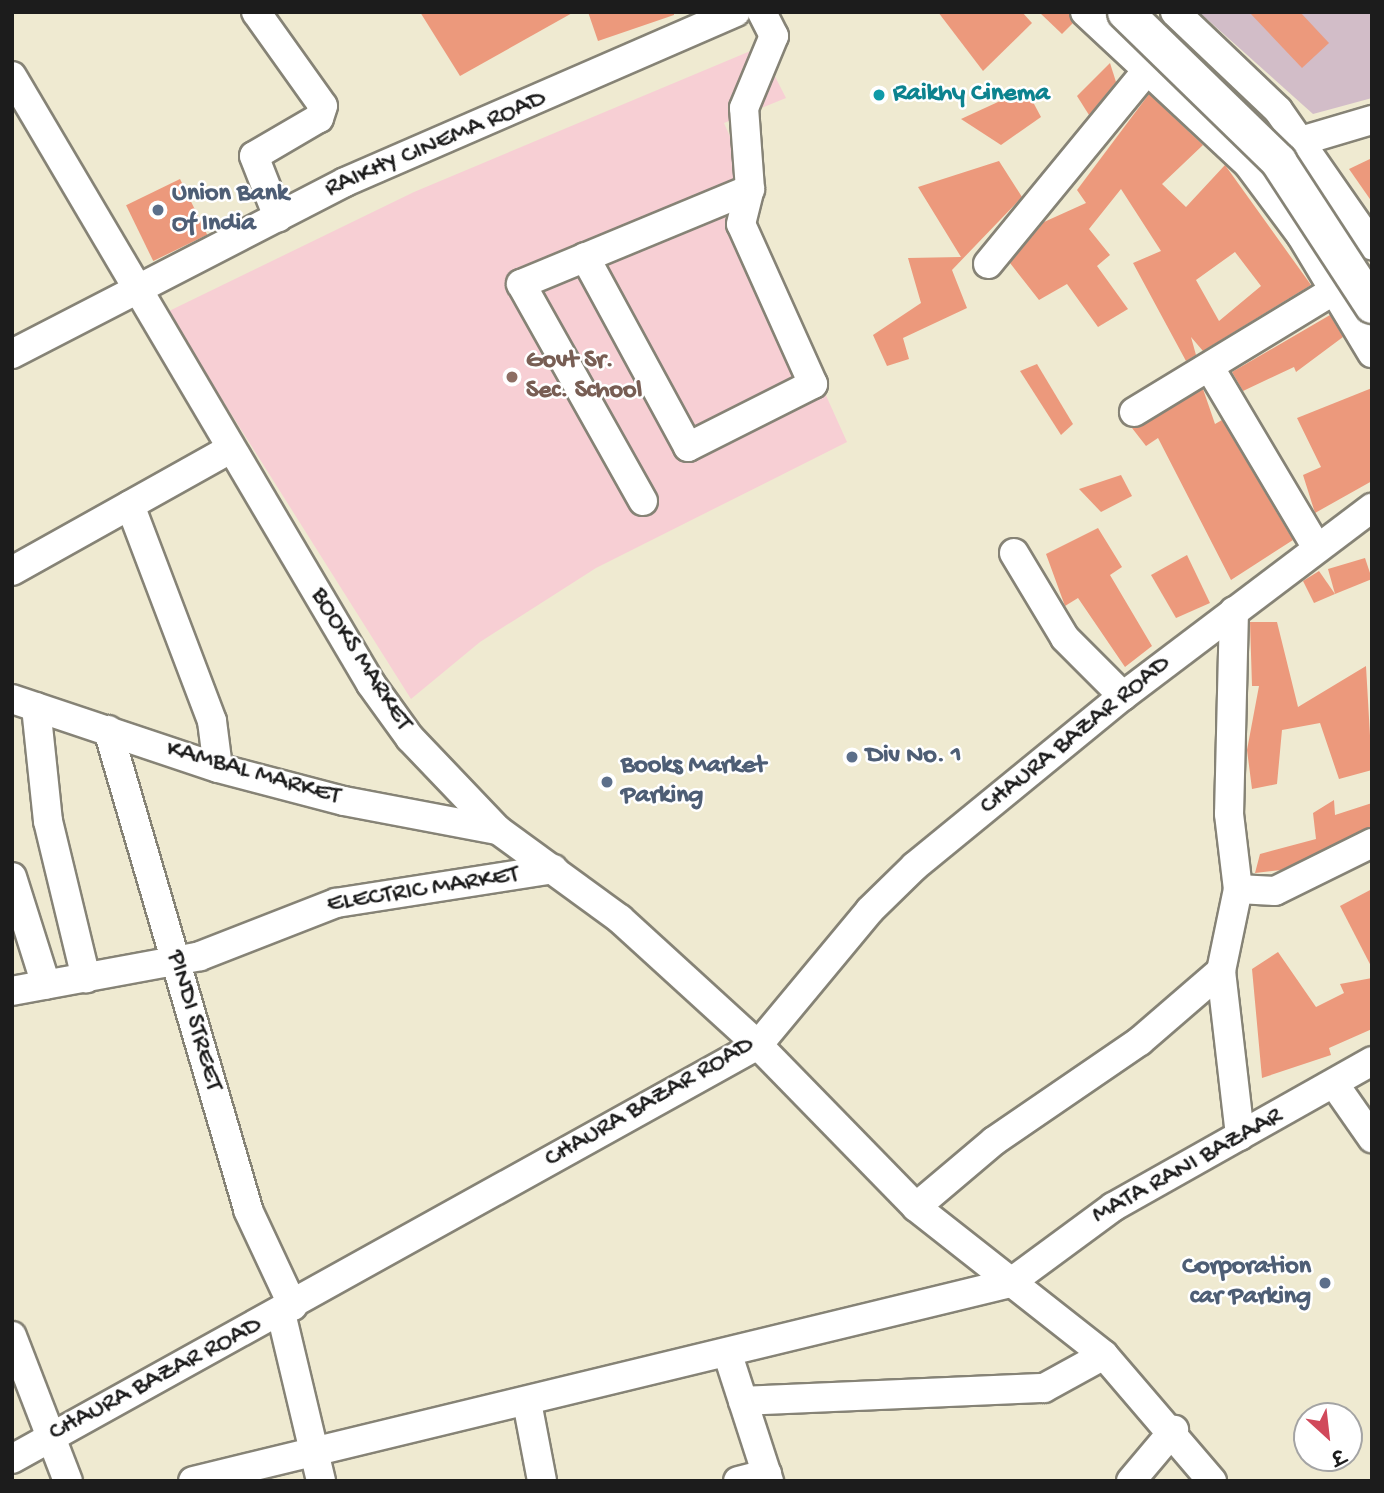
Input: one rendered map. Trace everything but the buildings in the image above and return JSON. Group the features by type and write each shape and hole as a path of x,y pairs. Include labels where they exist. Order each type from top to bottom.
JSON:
{"main road":[{"path":"1125,12 1278,161 1372,305"},
{"path":"1159,12 1282,132 1372,264"}],"street":[{"path":"256,12 323,106 319,118 254,156 278,217"},
{"name":"RAIKHY CINEMA ROAD","path":"12,354 278,217 736,12"},
{"path":"585,257 688,447 813,384 740,224 750,190 744,108 774,36 762,12"},
{"path":"1085,12 1149,68 1248,164 1336,289 1372,353"},
{"path":"1175,12 1278,110 1372,245"},
{"path":"988,264 1149,68"},
{"name":"BOOKS MARKET","path":"12,76 141,289 230,449 387,710 498,830 620,919 758,1045 916,1208 1104,1355 1174,1430 1212,1481"},
{"path":"1248,164 1299,139 1372,120"},
{"path":"643,501 521,284 750,190"},
{"path":"1134,412 1336,289"},
{"path":"1210,368 1317,548"},
{"path":"12,570 230,449"},
{"path":"130,505 212,721 218,768"},
{"name":"CHAURA BAZAR ROAD","path":"12,1459 287,1309 758,1045 888,892 1123,696 1372,508"},
{"path":"1014,553 1065,638 1123,696"},
{"path":"1234,611 1228,814 1238,889 1221,971 1240,1136"},
{"path":"24,703 48,821 86,978"},
{"name":"KAMBAL MARKET","path":"24,703 218,768 344,801 498,830"},
{"name":"PINDI STREET","path":"108,730 248,1210 287,1309 321,1481"},
{"path":"1238,889 1275,891 1372,842"},
{"name":"ELECTRIC MARKET","path":"12,991 176,962 336,903 552,869"},
{"path":"12,877 46,985"},
{"path":"916,1208 994,1141 1140,1041 1221,971"},
{"name":"MATA RANI BAZAAR","path":"1010,1283 1064,1238 1240,1136 1335,1085 1372,1061"},
{"path":"1335,1085 1372,1138"},
{"path":"193,1481 313,1448 728,1355 1010,1283"},
{"path":"12,1336 53,1436 68,1481"},
{"path":"728,1355 768,1477 738,1481"},
{"path":"743,1401 1044,1388 1104,1355"},
{"path":"527,1402 542,1481"},
{"path":"1131,1481 1174,1430"}],"shaded area":[{"path":"1199,12 1372,12 1372,98 1313,114"},
{"name":"Govt Sr. Sec. School","path":"760,47 786,98 724,123 754,191 742,209 847,442 596,568 480,642 411,699 167,312 414,192"}],"place":[{"name":"Raikhy Cinema","path":"879,95"},
{"name":"Union Bank Of India","path":"158,210"},
{"name":"Govt Sr. Sec. School","path":"512,377"},
{"name":"Div No. 1","path":"852,757"},
{"name":"Books Market Parking","path":"607,782"},
{"name":"Corporation car Parking","path":"1325,1283"}]}
